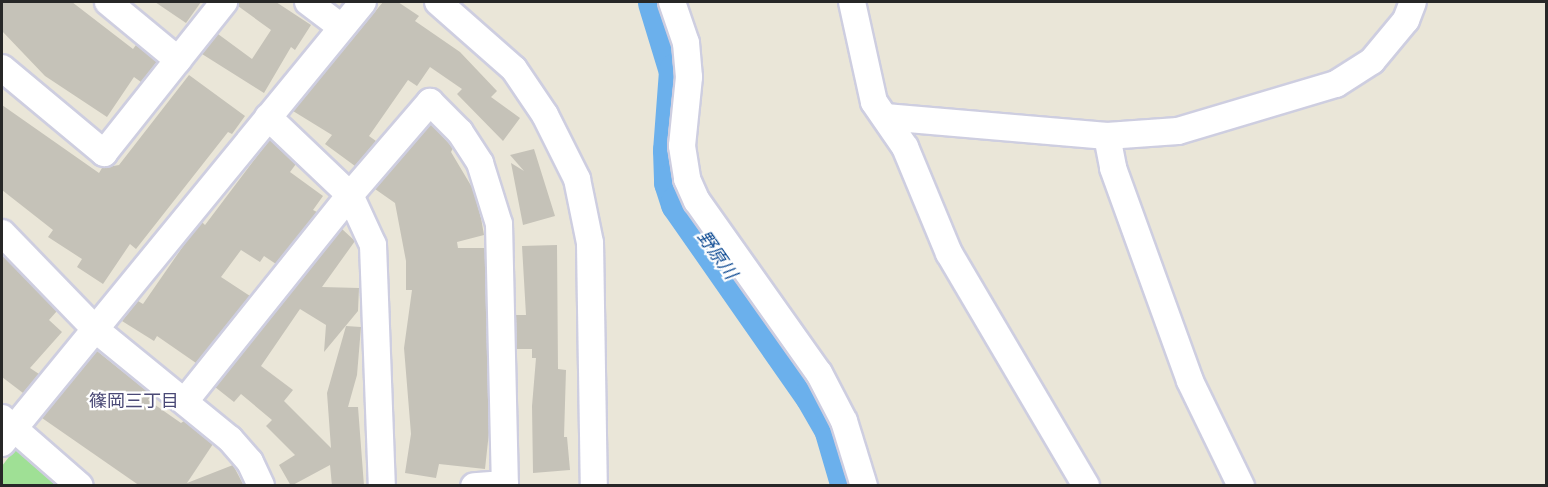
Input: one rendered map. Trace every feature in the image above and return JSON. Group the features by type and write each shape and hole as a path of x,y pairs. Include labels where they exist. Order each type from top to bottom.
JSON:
{"street":[{"path":"108,2 178,60"},
{"path":"2,68 104,153 224,2"},
{"path":"308,2 341,27"},
{"path":"80,486 5,430 95,329 363,2"},
{"path":"438,2 514,69 545,115 577,178 590,243 594,486"},
{"path":"672,2 686,43 689,77 682,146 687,179 697,201 819,373 844,421 864,486"},
{"path":"852,2 874,102 905,147 949,253 1086,486"},
{"path":"885,117 1107,136 1188,129 1336,84 1372,61 1406,20 1413,2"},
{"path":"185,401 350,195 430,102 460,132 480,163 499,224 505,484 474,486"},
{"path":"268,117 350,195 373,246 382,486"},
{"path":"1107,136 1113,168 1190,381 1241,486"},
{"path":"2,233 95,329 230,439 250,462 261,486"}],"green space":[{"path":"15,449 59,485 2,485 2,466"}],"building":[{"path":"2,2 72,2 133,49 136,45 157,62 141,82 134,77 107,117 45,76 2,31"},
{"path":"155,2 201,2 186,23"},
{"path":"239,2 276,2 311,25 295,50 291,47 264,93 202,54 218,34 252,59 271,30 238,6"},
{"path":"383,2 398,2 419,16 415,21 460,52 497,91 491,97 520,118 503,141 457,94 462,89 430,67 417,86 408,80 369,136 376,141 355,166 325,144 332,135 293,111"},
{"path":"189,75 245,116 232,134 228,132 136,249 130,244 103,284 77,267 82,259 48,237 53,230 2,190 2,105 99,173 102,168 119,165"},
{"path":"431,124 453,148 451,152 473,189 481,218 484,235 457,242 458,248 485,248 489,432 485,469 439,464 436,478 405,473 411,434 404,348 412,290 406,290 406,261 395,203 375,189"},
{"path":"270,139 296,164 290,172 323,196 313,210 317,212 276,264 264,256 260,262 241,250 221,277 250,296 196,363 157,336 154,341 122,321 138,301 143,304 186,242 202,222 205,225"},
{"path":"534,149 555,216 523,225 511,163 524,171 510,155"},
{"path":"342,229 355,241 322,287 359,288 358,311 324,352 326,325 300,309 261,366 293,390 284,401 331,448 327,393 346,326 361,327 357,375 348,407 358,407 364,486 332,486 330,465 291,486 279,465 295,455 266,426 272,420 241,394 234,402 215,387"},
{"path":"557,245 558,369 566,370 564,437 567,437 570,470 533,473 532,406 536,358 532,358 532,349 517,349 516,315 526,315 522,246"},
{"path":"2,255 57,311 49,320 62,332 30,368 39,374 23,393 2,377"},
{"path":"97,351 152,395 148,400 181,423 184,421 213,444 187,483 233,465 244,486 140,486 42,418"}],"waterway":[{"name":"野原川","path":"657,2 678,71 672,150 673,182 680,203 814,395 833,428 850,486"}],"district":[{"name":"篠岡三丁目","path":"134,401"}]}
